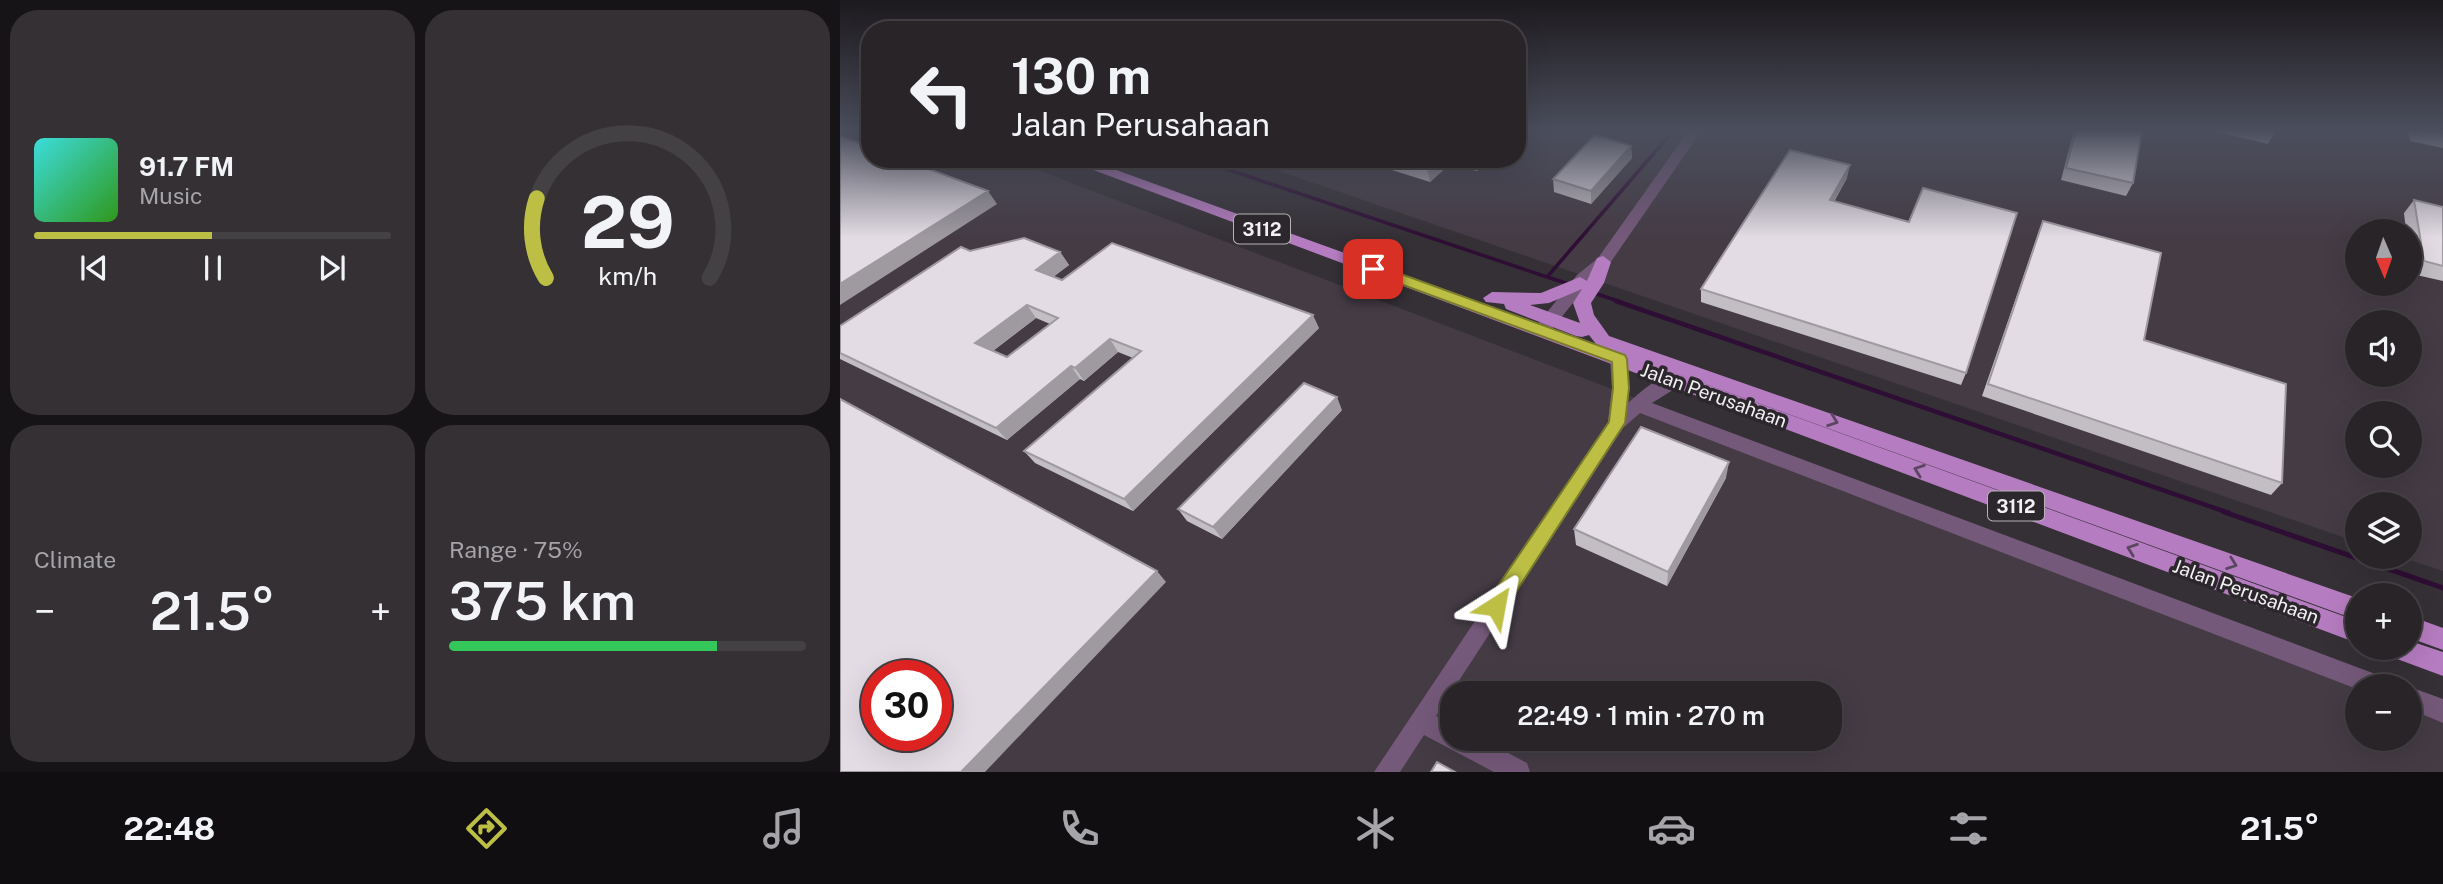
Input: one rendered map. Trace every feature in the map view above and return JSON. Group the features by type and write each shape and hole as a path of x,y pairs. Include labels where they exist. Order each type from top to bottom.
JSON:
{"main road":[{"name":"Jalan Perusahaan","path":"1097,168 1546,325 1602,339 2345,605"},
{"name":"Jalan Perusahaan","path":"1124,168 1492,298 1619,359 2345,628"},
{"path":"1492,298 1569,299 1603,262"},
{"path":"1569,299 1586,282"},
{"path":"1569,299 1602,339"},
{"path":"2422,631 2443,639"},
{"path":"2422,657 2443,664"}],"street":[{"path":"1603,262 1670,166"},
{"path":"1546,325 1569,299"},
{"path":"1617,423 1621,388 1619,359"},
{"path":"1386,772 1617,423 1652,393 1675,380"},
{"path":"1640,406 2346,674"},
{"path":"2422,703 2443,711"},
{"path":"1420,720 1440,731"},
{"path":"1478,751 1518,772"}],"shaded area":[{"path":"840,166 1033,168 2360,674 2345,674 2345,751 2422,751 2422,698 2443,706 2443,772 840,772"},
{"path":"2443,166 2443,571 2422,564 2422,492 2345,492 2345,538 1270,168"}],"building":[{"path":"840,166 926,168 988,191 840,284"},
{"path":"1565,166 1613,166 1591,191 1553,179"},
{"path":"1780,166 1849,166 1830,200 1909,222 1923,188 2017,213 1966,373 1701,289"},
{"path":"2067,166 2136,166 2133,183"},
{"path":"2414,200 2443,207 2443,266 2424,261 2422,219 2417,219"},
{"path":"2043,221 2161,253 2144,340 2286,384 2282,483 1988,384"},
{"path":"1024,238 1060,252 1036,270 1062,280 1112,243 1313,315 1124,499 1024,451 1141,351 1110,339 1075,368 1071,366 996,428 840,353 840,326 961,247 970,251","holes":["1027,305 1058,318 1007,357 975,343"]},
{"path":"1304,383 1337,397 1213,527 1178,509"},
{"path":"840,399 1157,571 961,772 840,772"},
{"path":"1641,427 1729,462 1668,572 1574,529"},
{"path":"1437,762 1455,772 1431,772"}],"waterway":[{"path":"1547,277 1643,166"},
{"path":"1224,168 1547,277"},
{"path":"1547,277 1569,284"},
{"path":"1594,293 1621,302"},
{"path":"1616,301 2229,513"},
{"path":"2224,512 2443,588"}],"route":[{"path":"1373,269 1619,359 1621,388 1617,423 1496,606"}]}
